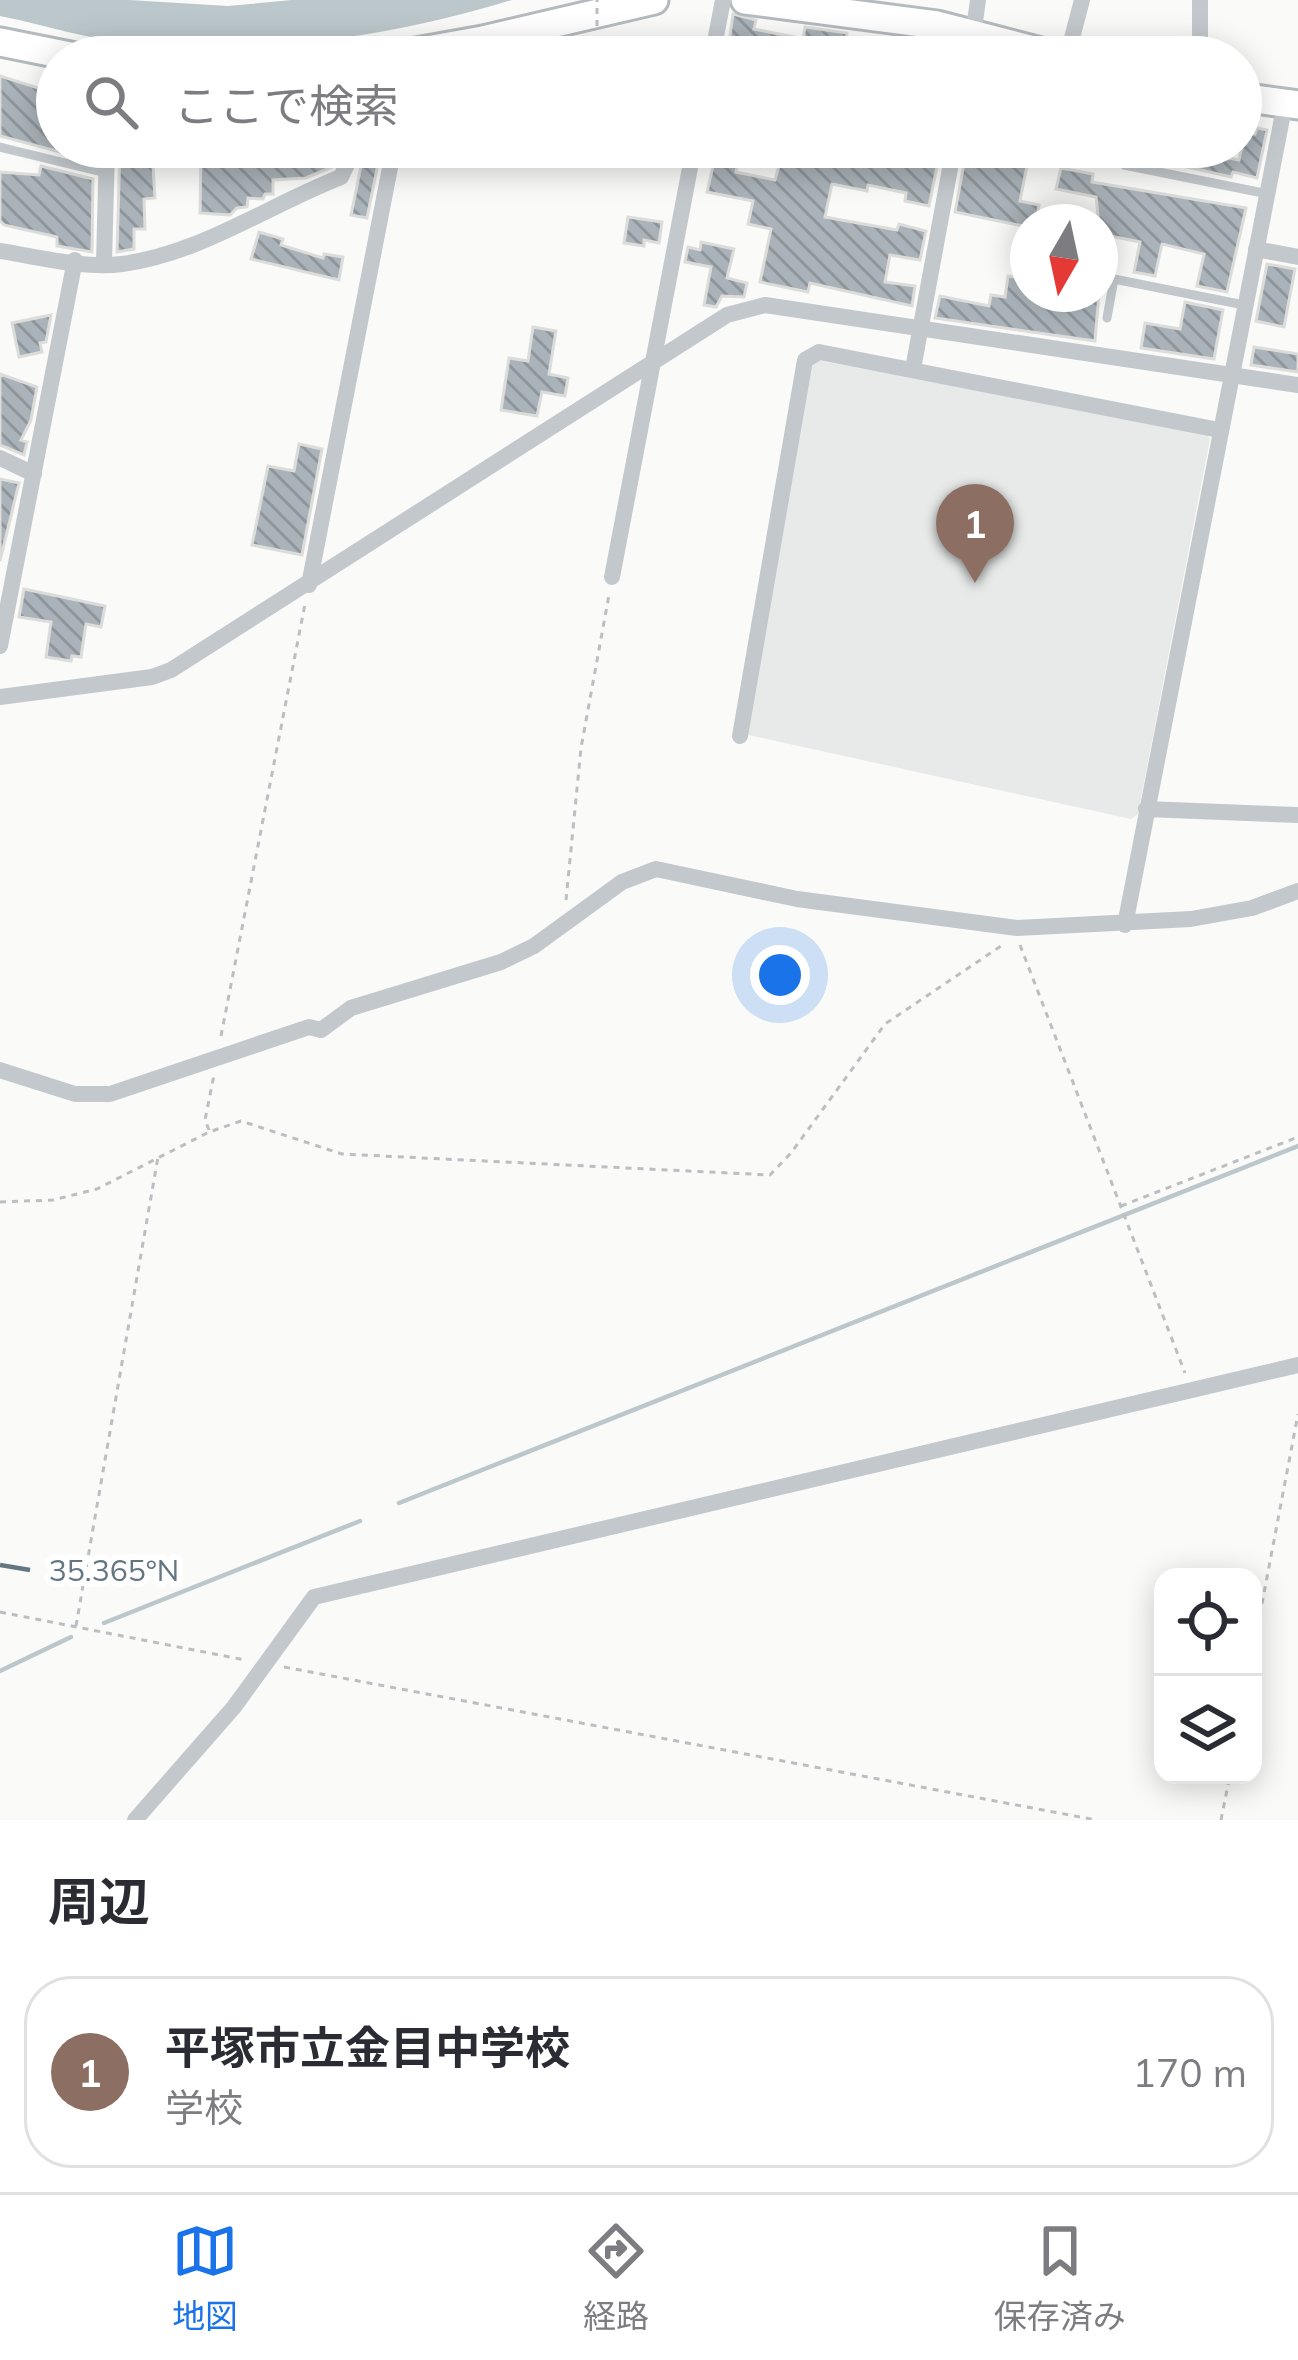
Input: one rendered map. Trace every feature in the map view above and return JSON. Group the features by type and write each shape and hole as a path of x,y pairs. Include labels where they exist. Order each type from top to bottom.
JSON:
{"main road":[{"path":"493,36 654,0"},
{"path":"745,0 938,13 962,36"},
{"path":"0,41 36,49"},
{"path":"1262,100 1292,104"}],"street":[{"path":"716,36 723,0"},
{"path":"973,36 978,0"},
{"path":"1071,36 1082,0"},
{"path":"1200,0 1200,36"},
{"path":"548,25 550,36"},
{"path":"1125,925 1244,305 1292,104"},
{"path":"104,263 106,168"},
{"path":"0,251 118,265 195,245 289,197 341,177 345,168"},
{"path":"309,585 390,168"},
{"path":"612,577 690,168"},
{"path":"914,369 950,168"},
{"path":"1256,249 1298,257"},
{"path":"0,646 6,582 34,474 75,260"},
{"path":"0,697 152,677 171,670 727,315 765,305 1298,385"},
{"path":"740,736 805,360 819,352 1219,430"},
{"path":"0,458 34,474"},
{"path":"1146,809 1298,815"},
{"path":"0,1070 76,1094 110,1094 309,1027 321,1030 351,1007 501,962 534,946 622,881 656,869 797,899 1017,928 1125,925 1232,912 1298,891"},
{"path":"135,1820 234,1707 314,1597 1298,1365"}],"lane":[{"path":"0,147 36,156"},
{"path":"86,168 106,173"},
{"path":"1139,168 1268,194"},
{"path":"1107,318 1114,279 1244,305"}],"path":[{"path":"570,919 566,905 581,748 612,577"},
{"path":"209,1132 206,1120 217,1057 309,585"},
{"path":"0,1202 53,1200 98,1189 209,1132 241,1121 342,1154 770,1175 884,1024 1017,936 1192,1392"},
{"path":"1121,1208 1298,1137"},
{"path":"75,1628 158,1157"},
{"path":"1262,1604 1298,1414"},
{"path":"0,1612 1096,1820"},
{"path":"1221,1820 1227,1784"}],"shaded area":[{"path":"0,0 228,6 292,0 512,0 353,36 89,36 0,16"},
{"path":"816,360 1206,432 1210,439 1138,814 1131,819 744,734 810,363"}],"building":[{"path":"733,14 756,20 754,29 789,36 730,36"},
{"path":"805,27 847,33 847,36 803,36"},
{"path":"0,76 36,87 36,146 0,136"},
{"path":"41,168 49,168 93,179 92,252 57,246 57,237 0,221 0,172 39,175"},
{"path":"119,168 153,168 155,198 144,199 145,229 134,229 134,249 117,252"},
{"path":"201,168 330,168 306,178 273,180 273,194 248,198 247,207 230,215 200,213"},
{"path":"361,168 377,168 367,218 351,215"},
{"path":"713,168 737,168 736,172 775,180 778,168 937,168 929,206 905,201 906,193 832,184 825,217 926,231 920,260 890,255 885,282 915,286 912,306 810,283 808,292 760,282 771,229 748,224 753,201 707,192"},
{"path":"963,168 1027,168 1020,201 1034,204 1010,204 1010,223 955,212"},
{"path":"1061,168 1093,174 1092,182 1246,208 1227,292 1197,286 1204,254 1162,244 1155,276 1134,272 1140,242 1118,238 1118,204 1097,204 1096,197 1056,189"},
{"path":"1192,168 1259,168 1257,178 1233,172 1231,177"},
{"path":"628,217 662,222 659,243 624,243"},
{"path":"259,232 283,239 281,245 323,258 324,254 343,257 339,280 251,259"},
{"path":"701,242 734,249 727,278 747,283 744,297 722,296 716,307 704,305 711,267 685,262 688,247 700,250"},
{"path":"1267,264 1295,269 1284,327 1256,321"},
{"path":"1010,276 1010,312 1097,312 1095,341 935,318 940,296 989,306 991,295 1005,297"},
{"path":"1185,302 1223,310 1214,359 1141,348 1145,323 1180,329"},
{"path":"51,315 46,342 40,343 42,352 19,357 12,323"},
{"path":"533,327 556,331 549,374 568,378 565,396 542,392 537,416 501,410 509,358 528,361"},
{"path":"1254,347 1298,354 1298,372 1251,365"},
{"path":"0,374 37,387 31,420 21,440 27,442 24,455 0,445"},
{"path":"299,444 322,449 302,555 252,545 268,466 294,471"},
{"path":"0,479 19,483 0,561"},
{"path":"24,589 105,606 101,627 86,624 81,657 72,656 71,661 46,657 51,622 19,617"}],"waterway":[{"path":"399,1503 1298,1146"},
{"path":"104,1623 360,1521"},
{"path":"0,1671 71,1637"}],"place":[{"name":"平塚市立金目中学校","path":"975,583"}]}
